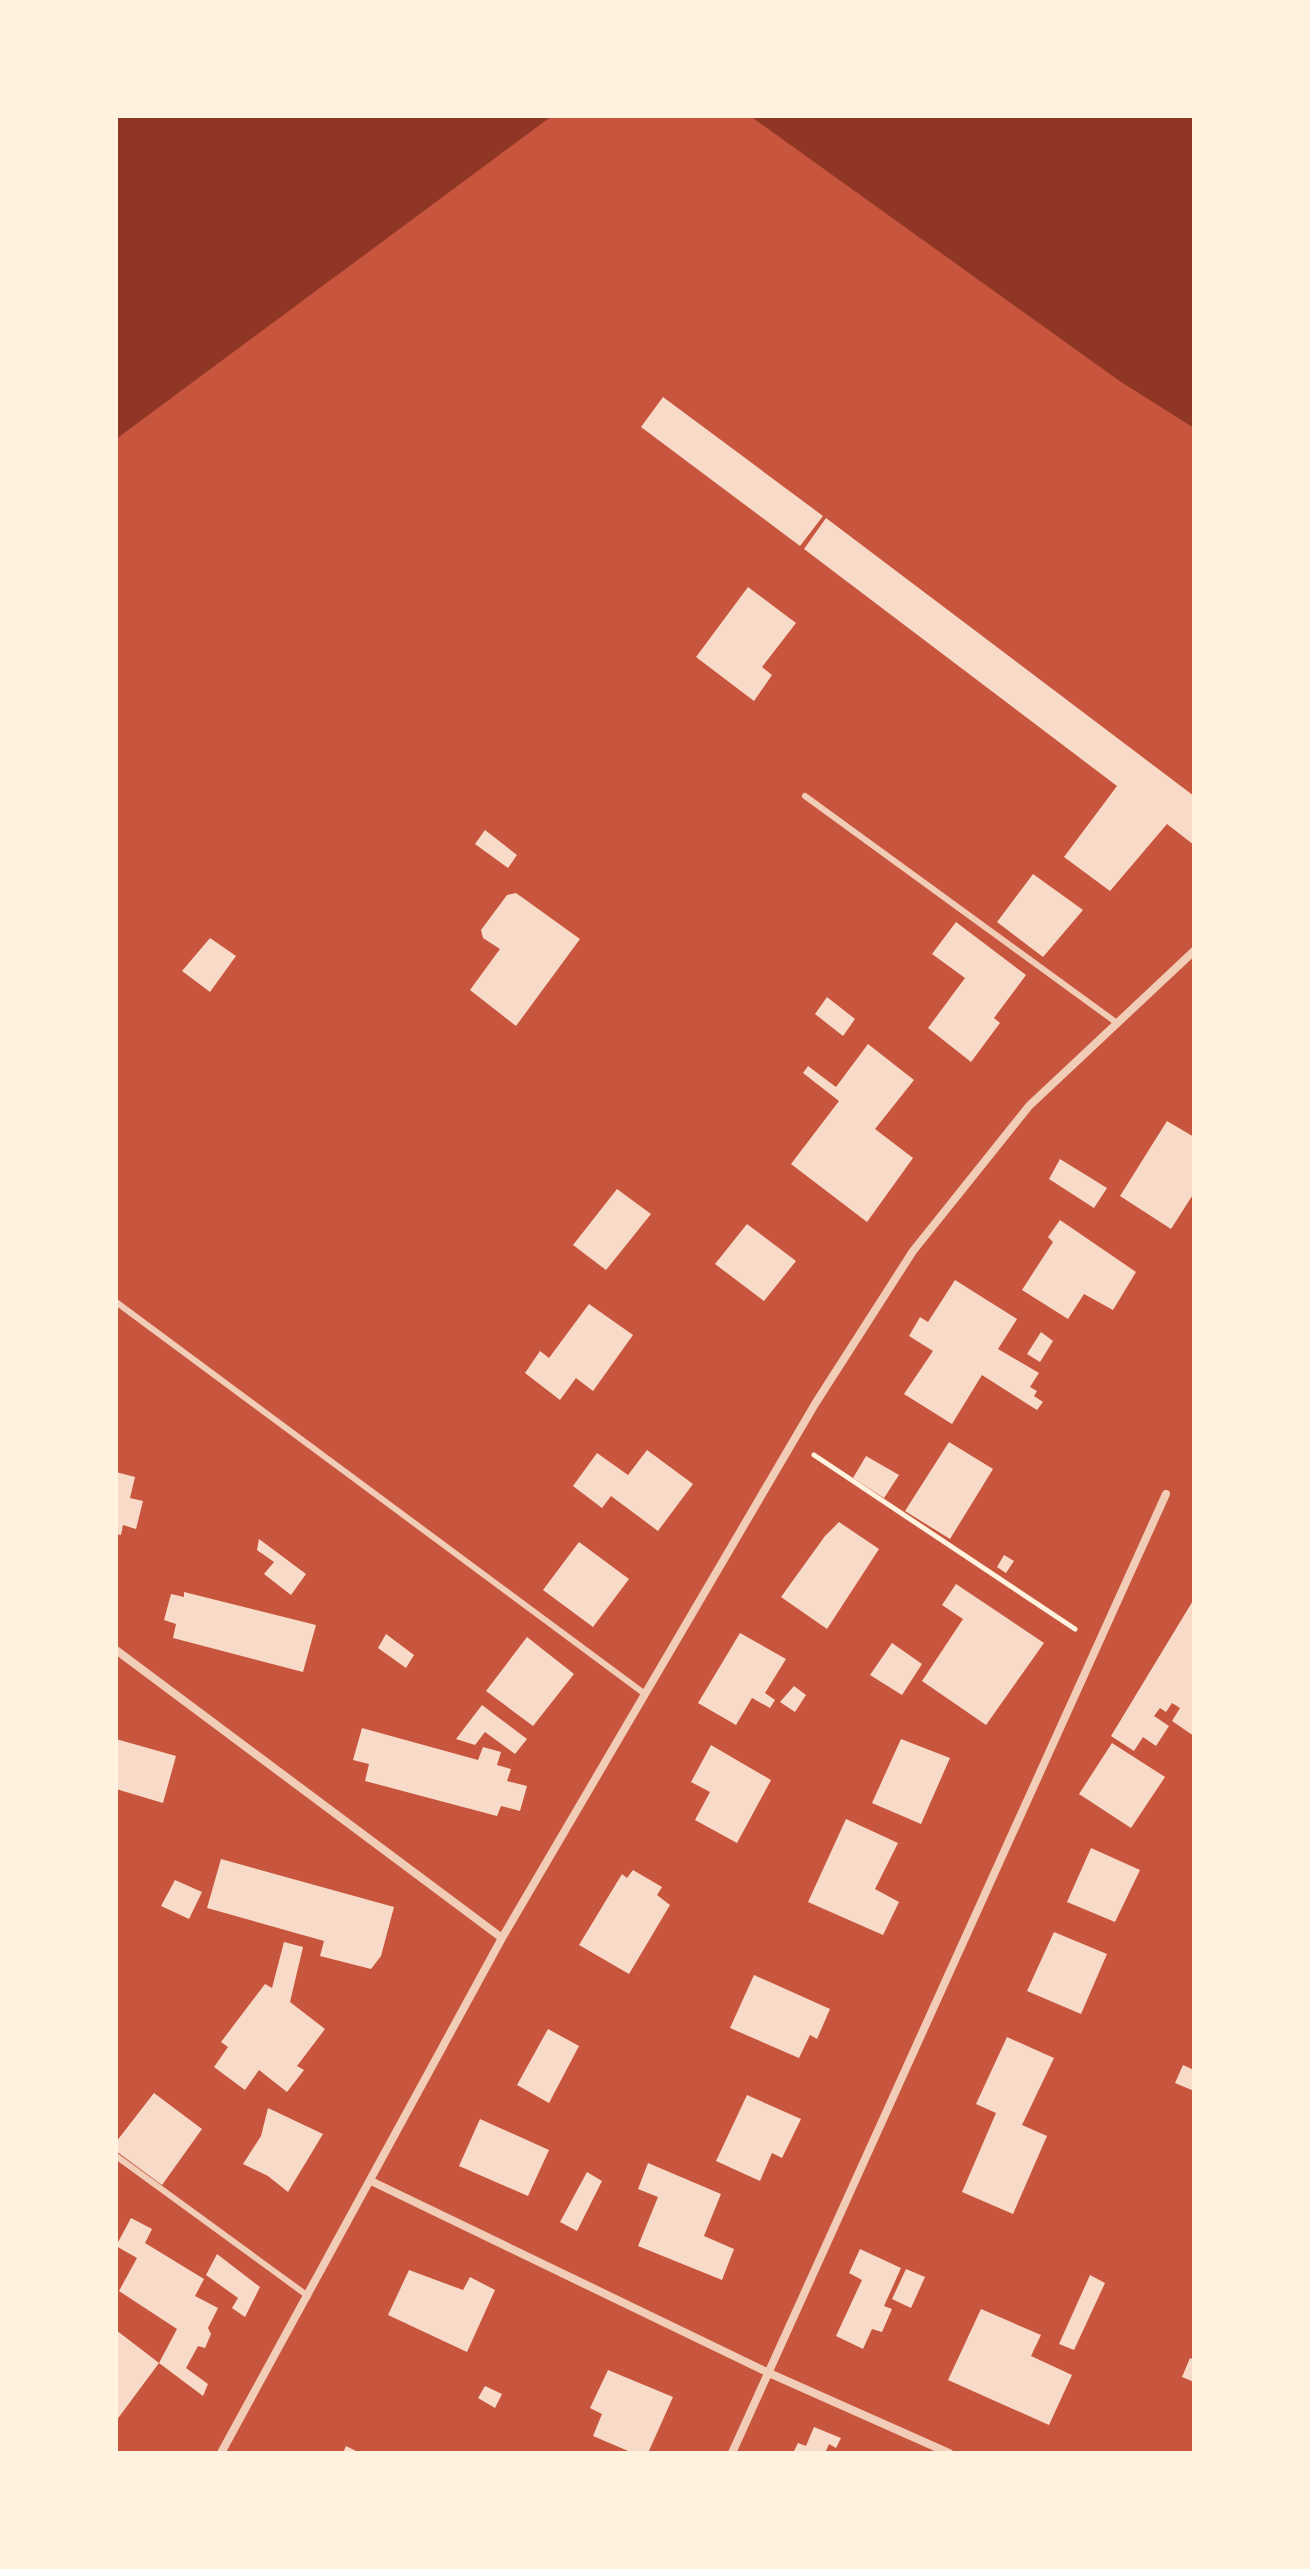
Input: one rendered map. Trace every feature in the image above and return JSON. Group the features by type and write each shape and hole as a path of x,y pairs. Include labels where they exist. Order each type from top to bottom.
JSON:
{"street":[{"path":"221,2453 502,1938 793,1441 913,1251 1029,1106 1194,951"},
{"path":"732,2453 1166,1494"},
{"path":"116,1650 502,1938"},
{"path":"371,2181 769,2373 949,2453"}],"lane":[{"path":"805,796 1117,1023"},
{"path":"116,1302 645,1694"},
{"path":"116,2156 308,2296"}],"path":[{"path":"793,1441 1098,1645"}],"shaded area":[{"path":"116,116 552,116 116,439"},
{"path":"750,116 1194,116 1194,428 1121,382"}],"building":[{"path":"663,397 823,516 800,546 641,427"},
{"path":"826,518 1194,796 1194,845 1167,824 1110,891 1064,857 1117,786 804,549"},
{"path":"748,587 796,623 762,667 772,675 754,701 696,657"},
{"path":"485,830 517,855 508,868 475,844"},
{"path":"1033,874 1083,910 1043,957 997,922"},
{"path":"516,893 580,939 516,1026 470,990 500,949 483,938 481,930 507,895"},
{"path":"956,922 1026,975 994,1018 1000,1023 971,1062 928,1028 965,978 932,954"},
{"path":"210,938 236,956 210,992 182,971"},
{"path":"827,997 855,1019 843,1036 815,1014"},
{"path":"868,1044 914,1080 875,1129 913,1158 867,1222 791,1164 839,1101 803,1073 808,1066 836,1087"},
{"path":"1167,1121 1194,1137 1194,1193 1171,1229 1120,1196"},
{"path":"1060,1159 1107,1188 1094,1208 1049,1179"},
{"path":"617,1189 651,1214 606,1270 573,1245"},
{"path":"1060,1220 1136,1272 1113,1310 1084,1294 1068,1319 1022,1290 1053,1242 1048,1237"},
{"path":"747,1224 796,1261 764,1301 715,1264"},
{"path":"955,1280 1017,1319 998,1349 1039,1373 1030,1387 1037,1391 1034,1396 1043,1402 1037,1410 982,1375 952,1424 904,1394 933,1351 909,1336 920,1317 928,1322"},
{"path":"589,1304 633,1335 593,1391 576,1378 560,1400 525,1373 540,1351 549,1358"},
{"path":"1041,1332 1053,1341 1040,1362 1027,1354"},
{"path":"949,1442 993,1469 950,1539 905,1511"},
{"path":"647,1450 693,1484 658,1531 611,1496 602,1508 573,1486 597,1453 628,1475"},
{"path":"866,1456 899,1475 884,1498 853,1478"},
{"path":"116,1472 135,1477 130,1498 143,1501 136,1529 123,1525 121,1535 116,1534"},
{"path":"839,1522 879,1549 827,1629 781,1597 825,1536"},
{"path":"259,1539 306,1574 291,1595 264,1574 274,1562 257,1550"},
{"path":"579,1542 629,1579 593,1627 543,1590"},
{"path":"1004,1555 1014,1561 1006,1573 997,1567"},
{"path":"956,1584 1044,1643 986,1725 922,1681 963,1619 942,1605"},
{"path":"184,1592 316,1625 303,1672 173,1638 176,1624 164,1620 171,1594 184,1597"},
{"path":"1194,1599 1194,1736 1172,1721 1180,1708 1172,1703 1166,1712 1160,1708 1154,1716 1169,1726 1156,1746 1143,1737 1134,1751 1111,1736"},
{"path":"740,1633 786,1659 765,1693 775,1700 770,1708 752,1698 736,1725 698,1703"},
{"path":"386,1634 414,1655 406,1668 378,1648"},
{"path":"527,1637 574,1674 533,1726 486,1691"},
{"path":"892,1643 922,1664 902,1695 870,1675"},
{"path":"794,1686 806,1695 795,1712 780,1702"},
{"path":"482,1705 527,1739 515,1754 485,1732 475,1745 456,1739"},
{"path":"362,1728 478,1760 483,1747 501,1752 497,1765 511,1769 507,1781 527,1786 520,1811 501,1806 497,1816 365,1781 369,1764 353,1760"},
{"path":"116,1739 176,1756 163,1803 116,1789"},
{"path":"901,1739 950,1758 921,1824 872,1803"},
{"path":"1112,1743 1165,1777 1131,1828 1079,1794"},
{"path":"711,1745 771,1780 737,1843 695,1820 710,1792 691,1782"},
{"path":"846,1819 898,1843 875,1889 899,1902 883,1935 808,1902"},
{"path":"1091,1848 1140,1870 1115,1922 1067,1902"},
{"path":"221,1859 394,1907 381,1956 371,1969 320,1956 324,1941 207,1908"},
{"path":"633,1870 662,1887 657,1895 670,1905 629,1974 579,1945 622,1874 627,1878"},
{"path":"175,1880 202,1892 189,1919 161,1906"},
{"path":"1054,1932 1107,1954 1081,2014 1027,1991"},
{"path":"284,1942 303,1947 290,2002 325,2029 297,2066 304,2070 287,2092 259,2070 245,2090 214,2067 228,2047 221,2042 265,1984 272,1988"},
{"path":"754,1975 830,2009 817,2039 810,2035 799,2058 730,2028"},
{"path":"548,2029 579,2046 549,2103 517,2085"},
{"path":"1007,2037 1054,2058 1022,2125 1047,2136 1013,2214 962,2192 996,2113 976,2104"},
{"path":"1183,2065 1194,2070 1194,2091 1175,2083"},
{"path":"154,2093 202,2129 162,2185 116,2151 116,2142"},
{"path":"747,2095 801,2119 782,2158 772,2153 760,2181 716,2161"},
{"path":"268,2108 323,2134 288,2192 268,2176 243,2164 261,2136"},
{"path":"480,2119 549,2150 528,2196 459,2166"},
{"path":"648,2163 721,2194 704,2236 734,2249 722,2280 638,2246 658,2197 638,2189"},
{"path":"587,2172 602,2181 577,2231 560,2222"},
{"path":"131,2218 152,2229 145,2243 204,2279 195,2296 218,2308 208,2328 211,2334 205,2348 198,2346 186,2368 208,2384 203,2396 159,2363 177,2329 119,2291 137,2258 116,2246"},
{"path":"860,2249 901,2268 884,2306 892,2309 882,2332 872,2329 863,2349 836,2336 862,2280 849,2273"},
{"path":"217,2254 260,2287 245,2317 232,2308 238,2298 206,2275"},
{"path":"906,2269 925,2277 911,2308 892,2299"},
{"path":"409,2270 463,2290 470,2277 495,2290 467,2352 388,2315"},
{"path":"1090,2275 1105,2283 1074,2350 1059,2344"},
{"path":"981,2309 1041,2335 1031,2356 1072,2375 1049,2425 948,2380"},
{"path":"116,2330 159,2363 116,2421"},
{"path":"1190,2358 1194,2360 1194,2382 1182,2377"},
{"path":"608,2370 673,2397 648,2453 633,2453 593,2436 602,2414 590,2408"},
{"path":"485,2386 502,2394 495,2408 478,2398"},
{"path":"814,2427 841,2438 836,2448 829,2444 825,2453 793,2453 798,2443 806,2446"},
{"path":"346,2446 360,2453 343,2453"}]}
